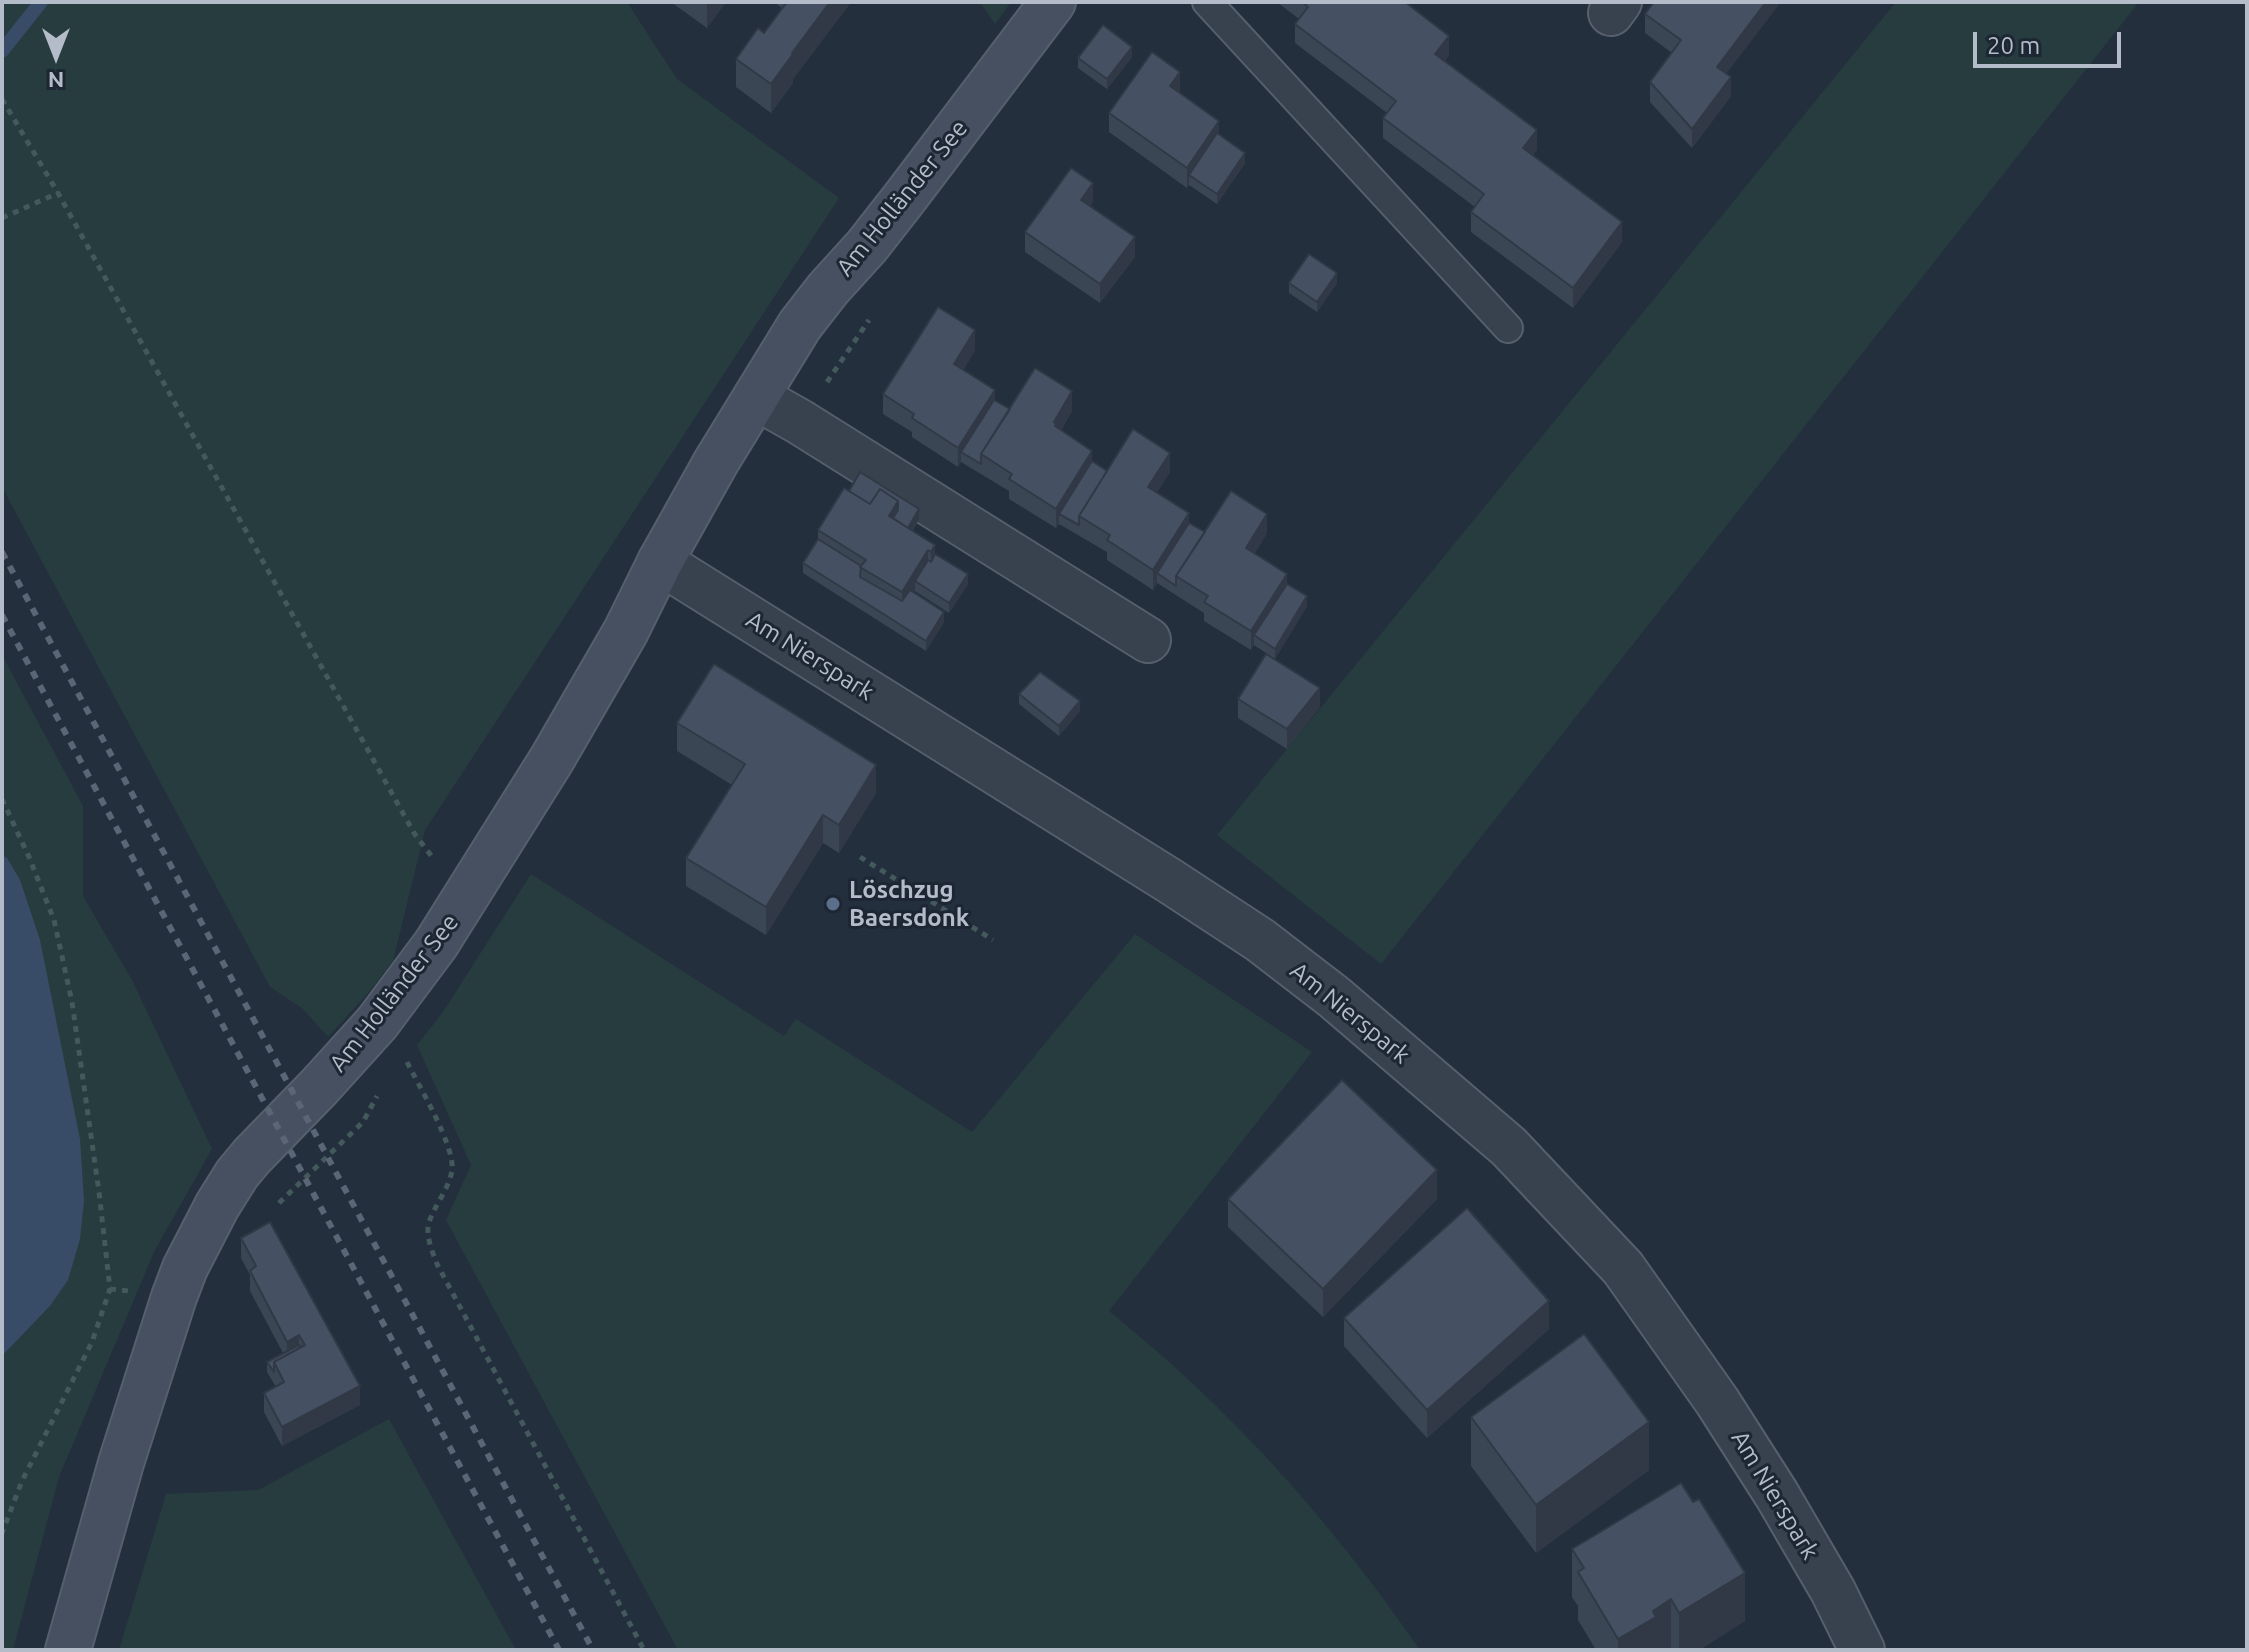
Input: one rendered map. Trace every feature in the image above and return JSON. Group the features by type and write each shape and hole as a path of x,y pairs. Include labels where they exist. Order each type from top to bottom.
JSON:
{"street":[{"name":"Am Holländer See","path":"68,1650 130,1433 174,1297 198,1240 237,1174 377,1023 436,944 552,759 619,645 660,562 800,325 903,200 1053,2"},
{"path":"756,397 1148,640"},
{"name":"Am Nierspark","path":"660,562 1260,940 1334,997 1509,1147 1623,1268 1700,1377 1777,1495 1833,1591 1862,1650"}],"lane":[{"path":"1207,2 1508,328"}],"path":[{"path":"2,99 58,193 414,833 465,900"},
{"path":"2,218 58,193"},
{"path":"2,799 54,920 72,1002 110,1289 92,1342 22,1481 2,1533"},
{"path":"860,857 993,940"},
{"path":"401,1050 449,1148 453,1168 428,1226 429,1243 437,1264 644,1650"}],"green space":[{"path":"2,2 627,2 677,79 839,198 425,830 393,961 328,1037 303,1009 270,987 2,487"},
{"path":"980,2 1011,2 995,24"},
{"path":"1896,2 2139,2 1381,964 1217,835"},
{"path":"2,655 83,806 83,896 133,982 212,1149 155,1250 59,1477 13,1650 2,1650 2,1356 50,1306 7,858 2,855"},
{"path":"531,874 784,1036 796,1019 972,1132 1135,934 1312,1052 1109,1311 1196,1387 1277,1469 1351,1557 1420,1650 678,1650 446,1220 471,1165 417,1045 443,1012"},
{"path":"389,1419 516,1650 119,1650 166,1494 258,1490"}],"water":[{"path":"2,855 20,880 40,940 80,1139 84,1201 80,1239 68,1280 50,1306 2,1356"}],"building":[{"path":"787,2 830,2 771,84 736,59 758,28 764,33"},
{"path":"1302,2 1405,2 1449,36 1435,54 1537,130 1523,148 1622,222 1573,288 1471,212 1484,194 1383,118 1396,101 1295,24 1308,7"},
{"path":"1654,2 1766,2 1717,67 1731,77 1692,129 1650,82 1681,40 1645,14"},
{"path":"1103,25 1132,47 1107,79 1078,58"},
{"path":"1152,52 1180,72 1170,86 1219,121 1187,168 1109,113"},
{"path":"1217,133 1245,153 1217,194 1189,175"},
{"path":"1071,168 1093,183 1081,200 1135,237 1100,284 1025,232"},
{"path":"1309,254 1337,273 1317,302 1289,283"},
{"path":"938,307 975,330 954,364 995,390 958,448 912,418 914,414 883,394"},
{"path":"1035,368 1072,391 1054,422 1055,426 1092,451 1056,509 1009,479 1012,474 981,454"},
{"path":"994,400 1010,409 981,454 981,464 961,452"},
{"path":"1133,429 1170,453 1148,487 1189,513 1153,570 1107,540 1110,535 1079,516"},
{"path":"1092,461 1107,471 1079,516 1079,525 1059,514"},
{"path":"860,472 919,509 908,528 893,518 898,510 898,501 880,489 870,504 849,491"},
{"path":"844,488 870,504 880,489 898,501 889,516 935,545 931,552 928,550 902,592 860,567 866,560 818,530"},
{"path":"1231,491 1267,514 1246,548 1287,574 1251,631 1204,602 1208,596 1176,576"},
{"path":"1189,523 1205,532 1176,576 1176,586 1157,573"},
{"path":"818,539 861,566 860,577 902,601 910,590 944,612 926,641 803,563"},
{"path":"935,554 968,574 949,603 915,581"},
{"path":"1287,584 1307,596 1275,649 1254,635"},
{"path":"1266,654 1320,688 1287,729 1238,699"},
{"path":"714,664 876,765 839,825 823,815 766,907 686,858 745,764 677,723"},
{"path":"1040,672 1080,701 1059,726 1019,694"},
{"path":"1342,1080 1437,1170 1323,1289 1228,1199"},
{"path":"1467,1208 1549,1301 1427,1410 1344,1318"},
{"path":"270,1222 360,1386 282,1427 264,1393 284,1382 274,1362 305,1345 299,1335 287,1342 250,1271 256,1266 241,1238"},
{"path":"1584,1334 1649,1422 1536,1505 1471,1417"},
{"path":"299,1345 301,1347 274,1362 274,1372 267,1362"},
{"path":"1681,1483 1693,1502 1699,1499 1745,1573 1679,1613 1671,1599 1653,1611 1656,1617 1618,1639 1578,1572 1584,1568 1572,1549"}],"waterway":[{"path":"2,51 41,2"}],"railway":[{"path":"2,552 593,1650"},
{"path":"2,615 559,1650"}],"place":[{"name":"Löschzug Baersdonk","path":"833,904"}]}
